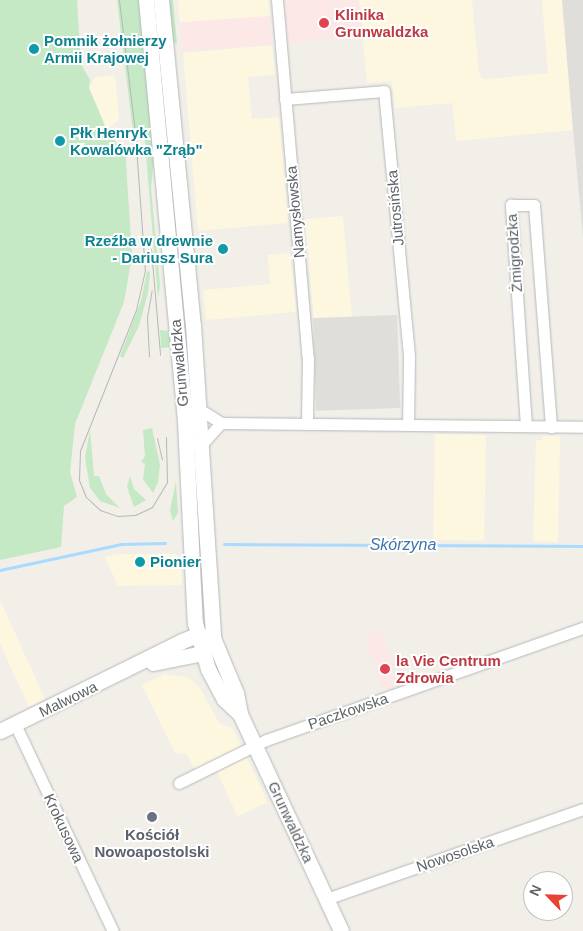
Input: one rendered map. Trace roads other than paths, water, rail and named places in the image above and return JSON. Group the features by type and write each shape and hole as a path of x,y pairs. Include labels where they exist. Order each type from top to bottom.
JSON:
{"street":[{"name":"Grunwaldzka","path":"146,0 185,422 198,635 202,653 224,699 240,714"},
{"name":"Grunwaldzka","path":"161,0 202,444 213,638 236,693 240,714 341,931"},
{"name":"Namysłowska","path":"277,0 308,358 307,424"},
{"name":"Jutrosińska","path":"285,99 384,91 408,356 408,424"},
{"name":"Żmigrodzka","path":"526,426 511,205 534,205 551,427"},
{"path":"199,409 221,423 583,427"},
{"path":"202,444 221,423"},
{"name":"Paczkowska","path":"184,782 256,745 583,628"},
{"path":"198,635 213,638 202,653"},
{"name":"Malwowa","path":"0,731 198,635"},
{"name":"Malwowa","path":"136,666 202,653"},
{"name":"Krokusowa","path":"15,724 113,931"},
{"name":"Nowosolska","path":"326,900 583,809"}],"waterway":[{"name":"Skórzyna","path":"0,570 121,544 165,543"},
{"name":"Skórzyna","path":"224,544 583,546"}],"tram line":[{"path":"119,0 135,132 145,270 136,310 80,451 79,480 86,497 100,510 117,516 135,515 152,507 167,482 166,437"},
{"path":"151,249 160,355"},
{"path":"149,356 147,317 152,290"},
{"path":"157,438 162,459"}],"place":[{"name":"Klinika Grunwaldzka","path":"324,23"},
{"name":"Pomnik żołnierzy Armii Krajowej","path":"34,49"},
{"name":"Płk Henryk Kowalówka \"Zrąb\"","path":"60,141"},
{"name":"Rzeźba w drewnie - Dariusz Sura","path":"223,249"},
{"name":"Pionier","path":"140,562"},
{"name":"la Vie Centrum Zdrowia","path":"385,669"},
{"name":"Kościół Nowoapostolski","path":"152,817"}]}
